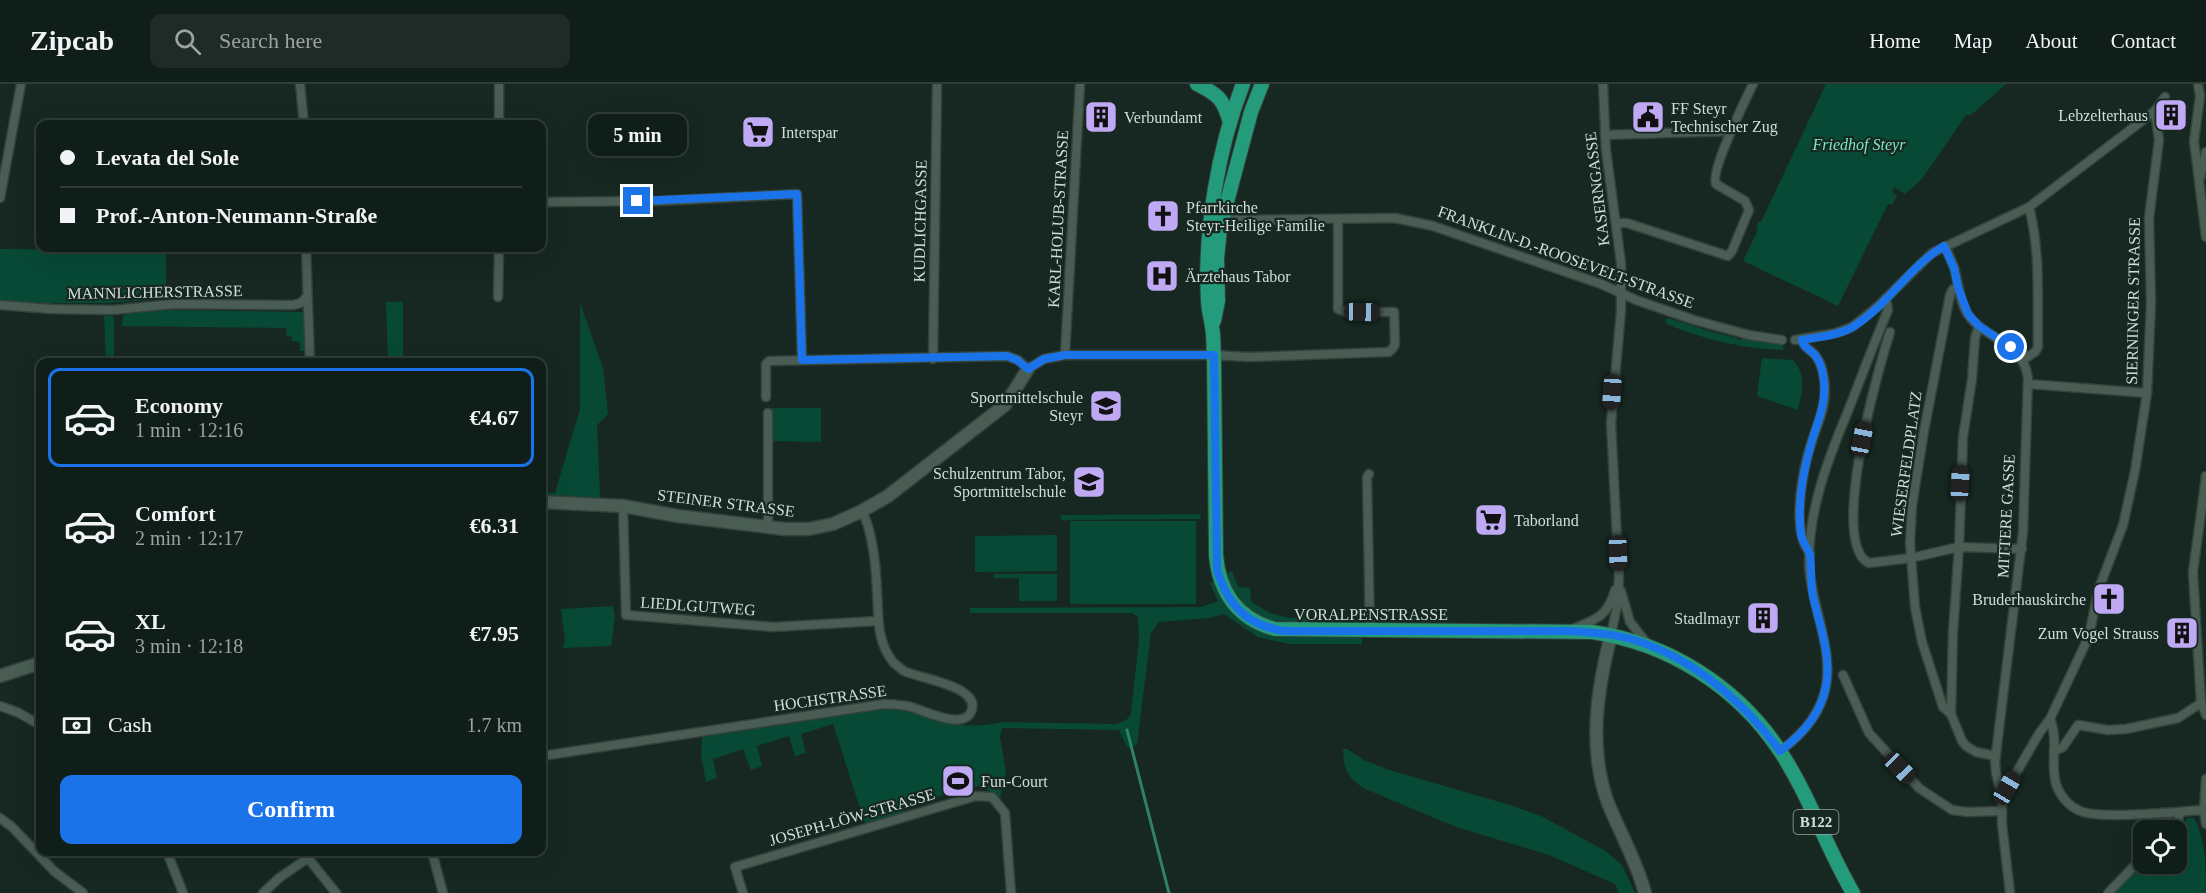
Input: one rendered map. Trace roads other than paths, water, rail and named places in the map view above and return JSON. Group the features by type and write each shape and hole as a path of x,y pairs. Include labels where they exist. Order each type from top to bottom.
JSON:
{"main road":[{"path":"1197,84 1219,97 1230,122"},
{"path":"1242,84 1260,85"},
{"name":"B122","path":"1214,355 1213,330 1208,302 1210,224 1230,122 1242,84"},
{"name":"B122","path":"1213,330 1218,301 1217,259 1222,218 1260,85"},
{"name":"VORALPENSTRASSE","path":"1214,355 1217,570 1227,596 1246,617 1275,629 1568,631 1611,635 1649,645 1703,674 1747,711 1780,751"},
{"name":"B122","path":"1780,751 1853,893"}],"street":[{"path":"0,198 21,84"},
{"path":"300,84 304,120"},
{"path":"499,120 500,84"},
{"name":"KUDLICHGASSE","path":"933,358 937,84"},
{"name":"KARL-HOLUB-STRASSE","path":"1065,355 1080,84"},
{"name":"KASERNGASSE","path":"1603,84 1605,135 1621,263 1621,293 1611,423 1619,578 1617,606 1611,635"},
{"path":"1616,223 1627,223 1728,256 1749,210 1745,201 1719,188 1714,179 1731,131 1753,84"},
{"path":"2198,84 2200,91 2194,141 2206,237"},
{"path":"1810,553 1801,536 1800,505 1808,456 1824,402 1823,372 1816,357 1798,340 1836,333 1852,327 1886,298 1921,262 1944,246 2029,207 2155,111 2165,97"},
{"name":"SIERNINGER STRASSE","path":"2010,893 2001,811 2002,797 2050,719 2090,636 2098,591 2123,525 2135,471 2147,393 2151,303 2149,218 2159,140 2155,111"},
{"path":"1605,135 1731,131"},
{"path":"2200,181 2206,152"},
{"path":"546,202 658,201 797,194 802,360"},
{"path":"2023,360 2037,350 2038,262 2029,207"},
{"name":"FRANKLIN-D.-ROOSEVELT-STRASSE","path":"1222,218 1240,220 1395,218 1433,226 1606,286 1709,325 1782,340"},
{"path":"766,398 767,362 1007,356 1017,360 1028,369 1044,359 1065,355 1248,357 1389,352 1393,348 1394,312 1339,310 1338,219"},
{"path":"1944,246 1954,268 1965,308 1979,326 2011,347 2023,360 2028,381 2147,393"},
{"path":"306,252 310,358"},
{"path":"498,297 499,252"},
{"name":"WIESERFELDPLATZ","path":"1951,714 1942,707 1922,642 1915,607 1911,519 1924,431 1950,295 1953,289 1958,287"},
{"name":"MANNLICHERSTRASSE","path":"0,305 113,310 174,304 293,305 301,303 307,297"},
{"path":"1780,751 1811,721 1818,711 1826,687 1823,637 1810,581 1810,553 1818,490 1830,453 1888,310 1886,298"},
{"name":"WIESERFELDPLATZ","path":"1979,326 1975,338 1972,379 1963,437 1951,714 1966,746 1995,759"},
{"path":"1890,332 1864,428 1857,471 1854,522 1858,548 1866,562 1911,558 1959,547 2022,549"},
{"name":"STEINER STRASSE","path":"546,502 623,506 678,516 798,530 821,527 846,520 862,512 913,477 1005,405 1028,369"},
{"name":"MITTERE GASSE","path":"2002,797 1995,773 1995,759 2022,549 2028,381"},
{"path":"768,413 768,527"},
{"path":"1369,474 1367,477 1370,631"},
{"path":"2206,476 2193,572 2202,624 2201,703 2206,715"},
{"name":"LIEDLGUTWEG","path":"623,506 626,615 773,627 877,621"},
{"name":"HOCHSTRASSE","path":"546,755 884,704 908,706 953,720 968,716 972,710 972,704 967,694 943,683 912,674 898,666 883,645 877,621 877,581 868,524 862,512"},
{"name":"KASERNGASSE","path":"1568,631 1605,613 1619,578"},
{"name":"KASERNGASSE","path":"1619,578 1624,606 1630,622 1649,645"},
{"path":"1611,635 1598,698 1599,765 1607,800 1639,872 1645,893"},
{"path":"0,676 36,664"},
{"path":"1843,675 1869,733 1919,788 1952,810 2001,811"},
{"path":"2054,751 2063,747 2078,725 2117,730 2157,723 2178,718 2201,703"},
{"path":"0,706 36,723"},
{"path":"2050,719 2054,732 2054,769 2057,787 2066,801 2082,812 2102,814 2205,810"},
{"path":"2206,779 2206,824"},
{"name":"JOSEPH-LÖW-STRASSE","path":"743,893 735,867 976,796 992,797 1005,813 1011,893"},
{"path":"2178,820 2180,812"},
{"path":"0,818 36,852"},
{"path":"40,856 54,871 84,893"},
{"path":"169,856 183,893"},
{"path":"433,856 443,893"},
{"path":"263,893 279,878 309,858 336,893"},
{"path":"2108,893 2133,867"}],"waterway":[{"path":"1127,730 1169,893"}],"place":[{"name":"Lebzelterhaus","path":"2171,115"},
{"name":"Verbundamt","path":"1101,117"},
{"name":"FF Steyr Technischer Zug","path":"1648,117"},
{"name":"Interspar","path":"758,132"},
{"name":"Pfarrkirche Steyr-Heilige Familie","path":"1163,216"},
{"name":"Ärztehaus Tabor","path":"1162,276"},
{"name":"Sportmittelschule Steyr","path":"1106,406"},
{"name":"Schulzentrum Tabor, Sportmittelschule","path":"1089,482"},
{"name":"Taborland","path":"1491,520"},
{"name":"Bruderhauskirche","path":"2109,599"},
{"name":"Stadlmayr","path":"1763,618"},
{"name":"Zum Vogel Strauss","path":"2182,633"},
{"name":"Fun-Court","path":"958,781"}],"park label":[{"name":"Friedhof Steyr","path":"1859,144"}]}
